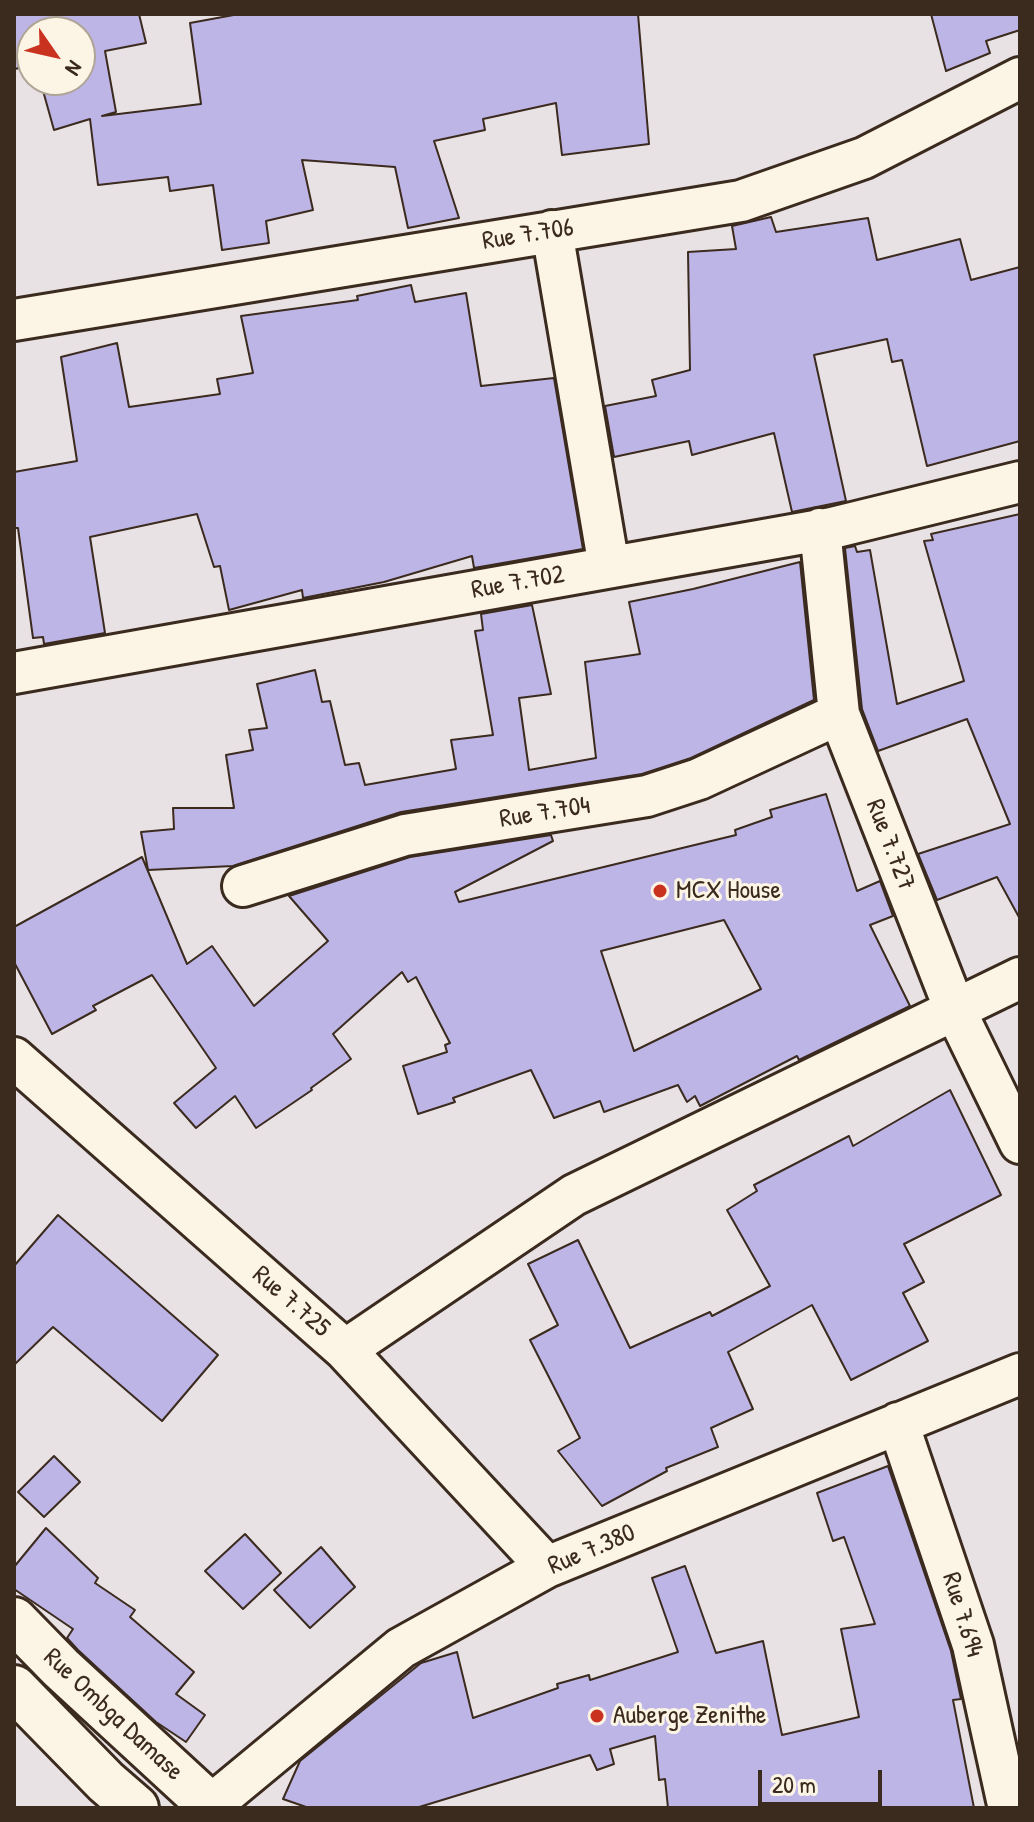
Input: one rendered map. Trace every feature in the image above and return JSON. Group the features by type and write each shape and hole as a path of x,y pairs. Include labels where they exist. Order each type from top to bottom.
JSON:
{"main road":[{"name":"Rue Ombga Damase","path":"14,1620 61,1668 211,1807"},
{"name":"Rue Ombga Damase","path":"14,1688 106,1782 136,1808"}],"street":[{"name":"Rue 7.706","path":"14,320 741,201 864,158 1020,78"},
{"path":"552,231 609,567"},
{"name":"Rue 7.702","path":"14,673 820,529 1020,482"},
{"name":"Rue 7.727","path":"820,529 839,714 955,1010 1020,1143"},
{"name":"Rue 7.704","path":"243,886 405,835 647,796 699,779 839,714"},
{"path":"345,1350 574,1195 1020,978"},
{"name":"Rue 7.725","path":"14,1058 345,1350 547,1567"},
{"name":"Rue 7.380","path":"211,1807 401,1648 547,1567 1020,1374"},
{"name":"Rue 7.694","path":"898,1423 973,1645 1007,1800 1016,1808"}],"building":[{"path":"14,14 139,14 146,43 105,51 116,112 102,116 201,104 190,23 239,14 638,14 649,144 562,155 556,103 483,119 485,130 434,141 459,218 408,228 395,167 302,160 313,210 266,221 269,243 222,250 213,185 170,191 168,177 98,185 90,119 54,130 44,96 96,96 96,16 16,16 14,69"},
{"path":"931,14 1020,14 1020,30 986,41 990,53 946,71"},
{"path":"771,217 776,232 868,218 877,260 960,239 971,280 1020,267 1020,441 927,466 902,360 892,362 887,339 814,355 846,501 792,512 774,433 692,455 689,441 614,457 605,406 656,396 652,380 690,370 688,252 736,249 732,226"},
{"path":"411,285 415,302 466,293 481,386 554,378 583,549 474,568 472,556 384,582 303,598 302,590 229,610 220,566 214,567 197,514 90,537 105,633 44,644 43,637 33,638 18,528 14,528 14,472 77,461 61,357 117,343 129,407 220,394 217,379 253,373 241,316 358,300 357,296"},
{"path":"1020,514 1020,919 997,877 937,900 918,854 1010,824 967,719 878,751 862,709 845,548 855,546 857,552 870,550 897,704 964,681 924,541 933,540 931,534"},
{"path":"800,562 814,700 691,758 642,774 401,812 233,866 148,870 141,832 174,829 173,808 234,808 226,755 253,750 249,730 267,728 257,684 315,670 322,702 330,701 345,765 359,763 365,785 456,769 451,740 493,735 475,631 483,630 481,614 532,605 551,694 519,698 529,770 596,758 585,662 640,654 629,602"},
{"path":"826,794 857,891 880,881 893,916 870,925 910,1006 799,1060 797,1056 700,1106 695,1096 687,1102 678,1085 604,1112 600,1101 554,1118 531,1070 418,1114 403,1066 447,1052 445,1045 450,1043 416,977 408,982 402,972 333,1034 351,1059 312,1090 256,1128 235,1096 196,1128 174,1103 216,1068 152,975 93,1006 96,1010 52,1034 14,962 14,927 142,857 187,964 212,946 254,1006 328,941 289,896 410,857 551,835 553,841 455,892 459,902 736,835 735,830 772,817 770,810","holes":["724,920 761,989 634,1051 601,951"]},
{"path":"950,1090 1001,1195 904,1244 924,1282 903,1293 928,1341 851,1380 812,1305 728,1352 753,1409 711,1428 718,1447 666,1468 667,1471 602,1506 558,1451 580,1438 530,1340 558,1325 528,1264 578,1240 630,1348 710,1312 712,1316 770,1286 727,1210 757,1191 754,1185 849,1136 853,1146"},
{"path":"58,1215 218,1355 162,1421 53,1327 14,1365 14,1266"},
{"path":"54,1456 80,1482 44,1517 18,1492"},
{"path":"888,1466 951,1651 961,1699 953,1700 974,1808 668,1808 665,1779 659,1780 655,1736 610,1749 614,1764 597,1770 590,1755 416,1808 309,1808 283,1799 300,1761 421,1663 457,1652 473,1718 558,1688 557,1684 589,1675 590,1680 678,1652 652,1578 685,1566 716,1653 763,1641 782,1735 859,1717 841,1629 875,1624 844,1537 833,1541 817,1493"},
{"path":"46,1528 98,1578 95,1583 135,1610 130,1617 194,1672 176,1694 205,1715 186,1742 156,1722 78,1650 67,1638 73,1629 14,1589 14,1567"},
{"path":"245,1534 281,1573 243,1609 205,1571"},
{"path":"321,1547 355,1587 310,1628 274,1590"}],"place":[{"name":"MCX House","path":"660,891"},
{"name":"Auberge Zenithe","path":"597,1716"}]}
